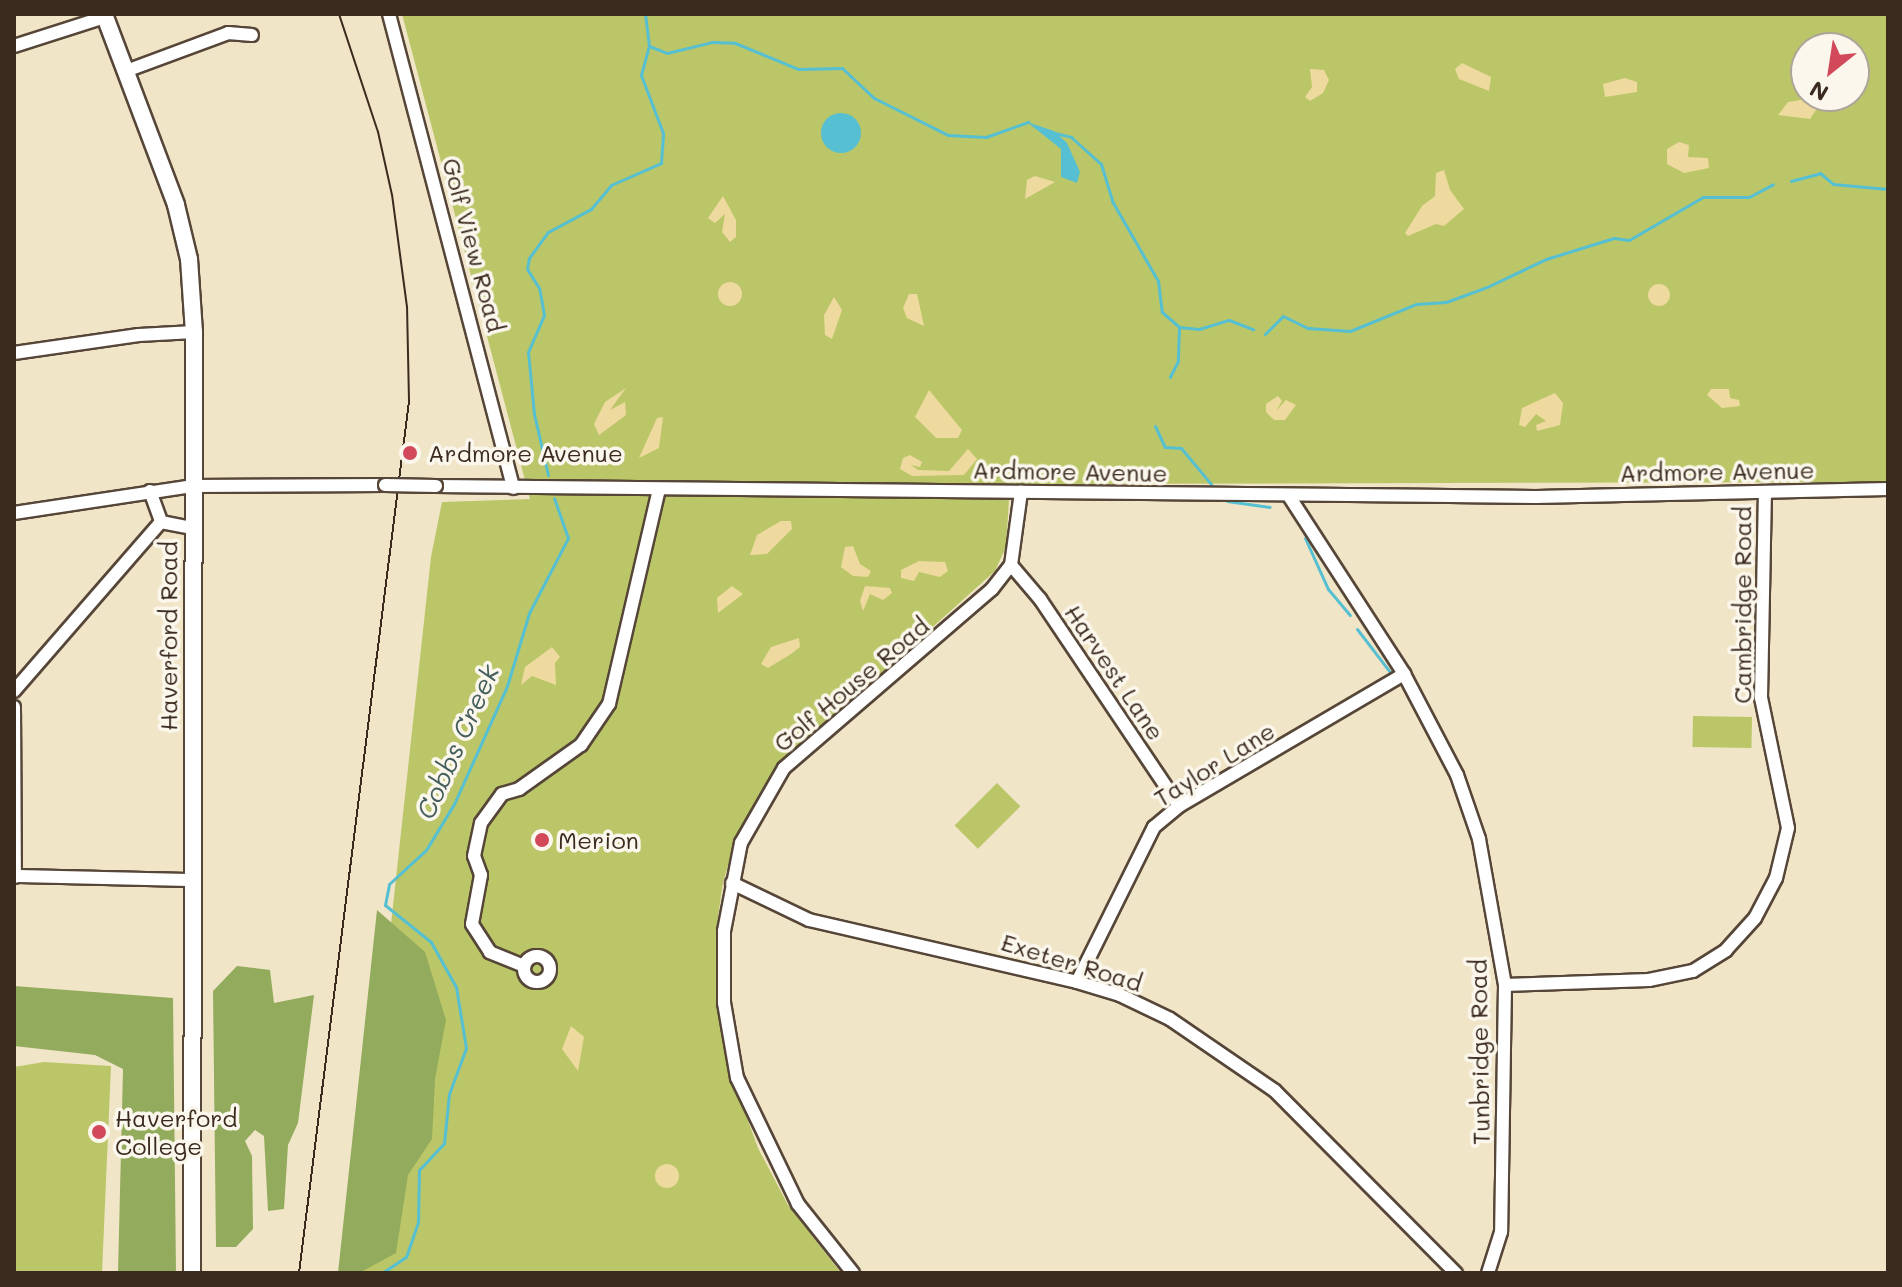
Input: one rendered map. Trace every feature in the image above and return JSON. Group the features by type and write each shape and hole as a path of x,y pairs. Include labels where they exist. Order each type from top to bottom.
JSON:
{"main road":[{"name":"Haverford Road","path":"105,15 176,205 189,259 194,332 192,1273"}],"street":[{"name":"Golf View Road","path":"389,14 513,488"},
{"path":"14,46 105,15"},
{"path":"126,71 228,33 252,35"},
{"path":"14,353 139,335 194,332"},
{"name":"Ardmore Avenue","path":"14,513 192,486 385,485 1289,496 1888,489"},
{"path":"524,966 490,952 472,924 481,875 474,856 481,823 502,794 581,745 609,704 659,489"},
{"path":"150,491 161,522"},
{"path":"1011,565 1021,492"},
{"name":"Cambridge Road","path":"1505,985 1649,980 1693,971 1736,939 1776,878 1788,828 1761,698 1765,492"},
{"name":"Tunbridge Road","path":"1289,496 1404,674 1457,775 1479,839 1505,985 1501,1232 1488,1273"},
{"path":"161,522 192,528"},
{"path":"14,691 161,522"},
{"name":"Harvest Lane","path":"1011,565 1040,599 1179,806"},
{"name":"Golf House Road","path":"853,1273 798,1204 737,1078 724,1003 724,931 732,883 741,843 784,768 980,604 1011,565"},
{"name":"Taylor Lane","path":"1077,982 1154,827 1179,806 1404,674"},
{"path":"14,707 15,876 193,880"},
{"name":"Exeter Road","path":"732,883 809,920 1077,982 1120,995 1170,1019 1275,1091 1456,1273"}],"green space":[{"path":"402,14 1888,14 1888,482 1010,484 1006,547 995,571 779,765 736,840 723,882 716,931 732,1077 758,1148 788,1205 841,1273 353,1273 431,557 442,502 530,499"},
{"path":"1693,716 1752,717 1751,748 1692,747"},
{"path":"997,783 1020,806 978,849 955,825"},
{"path":"377,910 425,952 446,1020 435,1079 432,1139 408,1175 396,1253 359,1273 338,1273"},
{"path":"237,966 270,970 274,1003 314,995 298,1123 288,1145 284,1209 268,1211 264,1136 255,1130 245,1141 252,1156 253,1229 236,1247 216,1247 213,991"},
{"path":"14,986 173,998 176,1273 118,1273 123,1069 95,1055 14,1046"},
{"path":"44,1062 111,1066 102,1273 14,1273 14,1067"}],"sand":[{"path":"1462,63 1491,77 1489,91 1459,79 1455,69"},
{"path":"1310,69 1324,70 1329,80 1323,93 1310,101 1305,97 1312,87"},
{"path":"1625,78 1637,82 1637,92 1605,97 1603,84"},
{"path":"1788,102 1790,112 1815,112 1810,119 1778,115"},
{"path":"1679,142 1689,145 1688,157 1708,158 1709,168 1684,173 1667,164 1667,149"},
{"path":"1444,170 1450,190 1464,209 1444,226 1436,224 1408,236 1405,233 1422,206 1435,196 1436,173"},
{"path":"1035,176 1055,182 1025,199 1027,180"},
{"path":"723,196 736,220 736,237 730,242 722,232 725,214 715,223 708,218"},
{"path":"730,282 741,289 742,294 735,305 730,306 719,299 718,294 725,283"},
{"path":"1655,284 1663,284 1670,295 1663,306 1655,306 1648,299 1648,291"},
{"path":"909,294 917,294 924,326 907,318 903,308"},
{"path":"834,297 842,310 832,339 825,335 824,315"},
{"path":"626,388 610,410 625,402 626,415 599,435 594,424 605,402"},
{"path":"1711,389 1729,389 1730,398 1739,400 1740,406 1722,408 1707,395"},
{"path":"929,390 962,430 958,438 936,438 915,417"},
{"path":"1555,393 1563,403 1560,425 1537,431 1536,425 1546,421 1536,414 1525,427 1519,425 1522,408"},
{"path":"1278,396 1282,401 1276,411 1286,400 1296,405 1285,420 1274,420 1266,412 1266,404"},
{"path":"663,417 659,448 639,458 657,418"},
{"path":"968,449 977,459 964,475 912,476 900,469 903,458 910,455 922,462 920,467 911,465 918,470 949,471"},
{"path":"781,521 791,521 792,529 767,554 750,555 757,535"},
{"path":"853,546 860,564 871,571 868,577 853,576 841,567 845,547"},
{"path":"919,561 945,562 948,571 940,577 919,572 914,581 901,578 901,570"},
{"path":"732,586 743,594 718,613 717,598"},
{"path":"865,586 890,588 892,593 883,600 870,594 863,611 860,601"},
{"path":"799,638 800,647 791,654 768,668 761,664 771,647"},
{"path":"552,647 560,657 555,663 556,685 532,676 521,685 525,667"},
{"path":"571,1026 584,1037 578,1071 562,1049"},
{"path":"667,1164 676,1167 679,1176 676,1185 667,1188 658,1185 655,1176 658,1167"}],"water":[{"path":"841,113 855,119 861,133 855,147 841,153 827,147 821,133 827,119"},
{"path":"1027,122 1054,131 1067,143 1080,172 1077,183 1061,177 1061,149"}],"waterway":[{"name":"Cobbs Creek","path":"548,475 534,414 528,352 544,315 539,288 527,269 529,258 548,232 591,209 611,185 661,163 663,133 641,75 649,46 645,14"},
{"path":"649,46 667,53 712,42 735,43 798,69 842,68 874,98 948,135 986,137 1028,122"},
{"path":"1046,131 1071,137 1101,164 1112,201 1158,281 1162,312 1179,327 1178,361 1170,377"},
{"path":"1791,181 1820,173 1833,184 1888,189"},
{"path":"1265,334 1283,316 1308,328 1350,331 1416,304 1446,302 1487,287 1546,259 1614,238 1629,240 1703,197 1749,197 1773,184"},
{"path":"1179,327 1199,329 1229,320 1253,329"},
{"path":"1155,426 1165,447 1181,448 1211,484"},
{"name":"Cobbs Creek","path":"382,1273 406,1257 418,1223 419,1170 444,1143 449,1094 466,1048 456,987 431,942 385,905 389,884 426,850 454,804 507,686 529,613 568,538 554,498"},
{"path":"1227,501 1270,507"},
{"path":"1305,538 1328,589 1350,615"},
{"path":"1357,629 1390,672"}],"tram line":[{"path":"299,1273 409,401 407,307 392,195 378,132 339,14"}],"place":[{"name":"Ardmore Avenue","path":"410,453"},
{"name":"Merion","path":"542,840"},
{"name":"Haverford College","path":"99,1132"}]}
